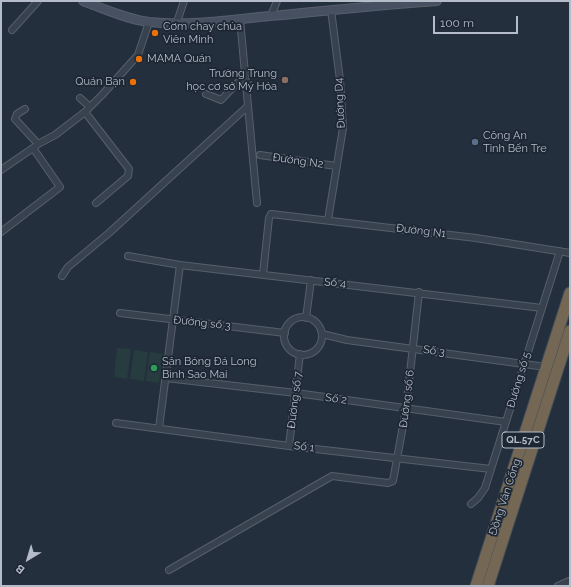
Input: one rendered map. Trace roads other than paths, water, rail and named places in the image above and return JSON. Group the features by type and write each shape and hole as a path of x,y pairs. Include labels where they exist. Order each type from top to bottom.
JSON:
{"highway":[{"name":"Đồng Văn Cống","path":"476,586 570,294"},
{"name":"Đồng Văn Cống","path":"488,586 570,331"},
{"path":"515,463 526,467"}],"main road":[{"path":"87,2 127,17 149,22 177,22 240,19 406,2 437,1"}],"street":[{"path":"12,30 38,1"},
{"path":"177,22 184,1"},
{"path":"271,16 277,1"},
{"name":"Đường D4","path":"328,220 343,128 340,80 331,10"},
{"path":"240,19 257,203"},
{"path":"1,170 55,135 90,107 138,55 149,22"},
{"path":"206,94 221,100 246,74"},
{"path":"80,98 90,107"},
{"path":"62,276 68,267 109,232 248,106"},
{"path":"1,232 60,187 36,146 15,119 17,114 25,109"},
{"path":"84,112 129,169 128,176 96,203"},
{"name":"Đường N2","path":"260,155 336,166"},
{"name":"Đường N1","path":"263,274 268,218 271,214 328,220 570,253"},
{"name":"Đường số 5","path":"470,504 478,498 485,488 560,251"},
{"name":"Số 4","path":"128,256 180,264 542,308"},
{"path":"159,428 180,264"},
{"path":"306,318 311,280"},
{"name":"Đường số 6","path":"169,570 332,476 391,483 394,479 406,409 419,292"},
{"name":"Đường số 3","path":"120,313 285,333"},
{"path":"306,318 314,321 320,327 322,334 321,341 313,352 300,354 290,349 285,339 285,333 292,321 306,318"},
{"name":"Số 3","path":"322,334 347,340 546,367"},
{"name":"Đường số 7","path":"289,446 300,354"},
{"name":"Số 2","path":"166,378 296,393 506,422"},
{"name":"Số 1","path":"116,422 289,446 491,469"},
{"path":"558,586 569,581"}],"place":[{"name":"Cơm chay chùa Viên Minh","path":"155,33"},
{"name":"MAMA Quán","path":"139,59"},
{"name":"Trường Trung học cơ sở Mỹ Hóa","path":"285,80"},
{"name":"Quán Bạn","path":"133,82"},
{"name":"Công An Tỉnh Bến Tre","path":"475,142"},
{"name":"Sân Bóng Đá Long Bình Sao Mai","path":"154,368"}]}
